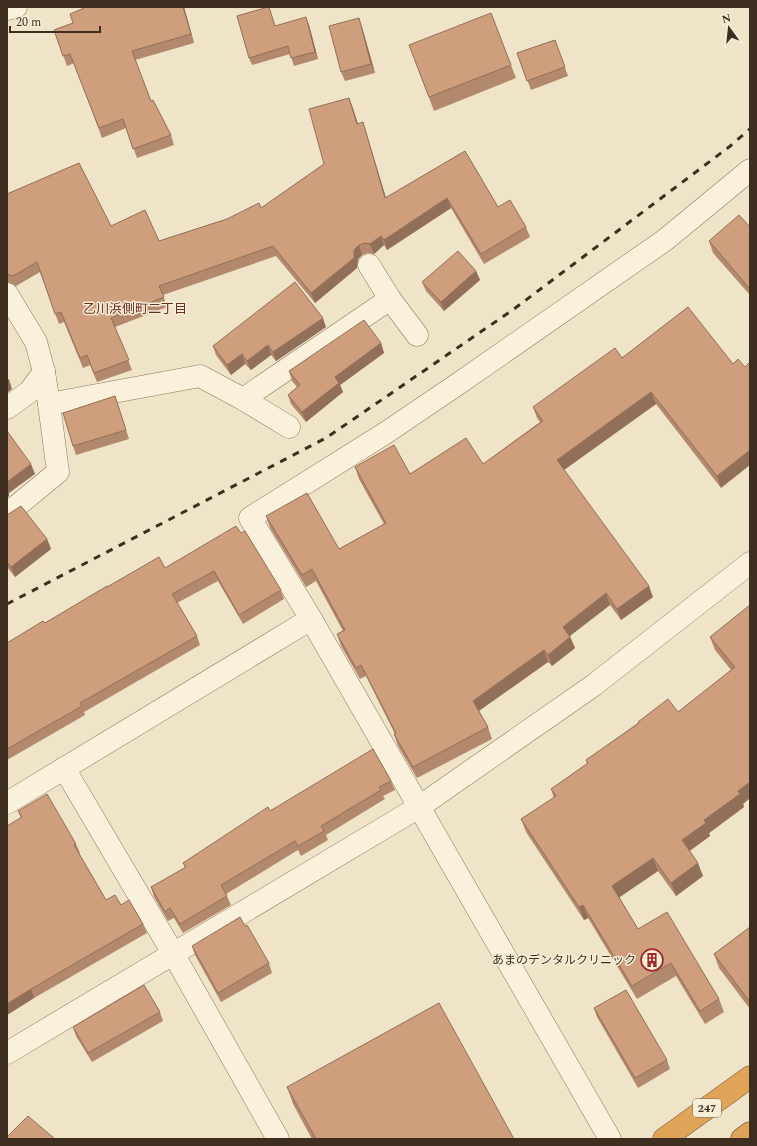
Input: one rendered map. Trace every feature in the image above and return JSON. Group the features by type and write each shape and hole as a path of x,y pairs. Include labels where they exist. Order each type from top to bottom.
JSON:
{"highway":[{"name":"247","path":"664,1139 750,1077"},
{"path":"742,1139 750,1133"}],"street":[{"path":"7,9 16,7"},
{"path":"610,1139 311,619 250,518 384,434 665,240 750,170"},
{"path":"369,266 390,299 417,335"},
{"path":"243,399 390,299"},
{"path":"7,514 58,472 44,372 36,342 9,306"},
{"path":"7,408 29,392 44,372"},
{"path":"49,404 200,376 243,399 289,427"},
{"path":"7,1053 174,955 419,807 594,685 750,563"},
{"path":"7,803 311,619"},
{"path":"64,768 174,955 278,1139"}],"building":[{"path":"83,7 183,7 191,34 132,51 151,101 153,100 171,135 133,149 123,119 99,128 70,54 63,56 54,30 73,23 70,14 84,8"},
{"path":"269,7 275,26 306,17 315,52 291,58 288,46 249,58 237,16"},
{"path":"491,13 511,65 429,97 409,45"},
{"path":"359,18 371,64 341,72 329,26"},
{"path":"555,40 565,67 527,81 517,53"},
{"path":"349,98 357,124 363,122 385,198 465,151 498,207 510,200 526,227 481,254 447,198 384,240 381,236 370,244 365,243 359,245 354,250 354,258 311,293 273,246 159,286 164,297 111,318 129,360 94,373 87,355 80,358 61,312 55,314 37,262 13,276 7,274 7,194 79,163 111,226 145,210 159,241 227,219 259,203 261,208 324,164 309,109"},
{"path":"739,215 750,227 750,289 709,241"},
{"path":"458,251 476,271 441,302 422,282"},
{"path":"295,282 323,318 273,352 268,345 247,361 242,354 227,365 213,346"},
{"path":"688,307 733,364 738,359 745,367 750,362 750,450 717,476 651,392 557,460 649,586 617,609 606,593 563,627 570,637 548,655 544,650 473,701 488,727 413,767 394,734 396,733 361,665 356,668 337,634 345,630 312,569 302,575 266,516 307,493 339,549 386,523 355,467 394,445 410,474 466,438 483,464 543,421 533,407 615,348 622,358"},
{"path":"364,320 381,343 335,377 339,383 302,412 288,395 300,385 289,371"},
{"path":"115,396 126,430 73,446 63,413"},
{"path":"7,431 31,464 7,482"},
{"path":"21,506 47,539 11,567 7,562 7,515"},
{"path":"236,526 241,533 245,531 281,590 239,615 214,571 172,594 197,636 80,703 82,706 7,749 7,643 43,621 45,623 159,557 165,568"},
{"path":"750,605 750,782 738,791 740,794 704,820 706,823 682,840 698,863 671,883 653,858 612,886 638,929 667,912 719,999 700,1011 671,963 632,986 583,905 579,907 521,819 556,796 551,789 588,763 586,760 639,723 638,722 668,699 678,712 735,667 710,637"},
{"path":"373,749 391,781 379,787 381,790 321,826 324,831 298,846 295,841 221,885 227,896 180,924 170,908 165,912 151,887 186,867 183,863 268,807 270,811"},
{"path":"47,794 76,844 74,845 106,900 115,895 121,905 129,900 143,924 7,1004 7,826 22,817 18,811"},
{"path":"240,917 245,926 247,925 269,963 218,993 192,946"},
{"path":"750,927 750,1002 714,954"},
{"path":"144,985 160,1012 88,1053 73,1027"},
{"path":"626,990 667,1060 635,1078 594,1008"},
{"path":"439,1003 514,1139 316,1139 287,1087"},
{"path":"28,1116 55,1139 7,1139 7,1137"}],"railway":[{"path":"7,604 326,438 514,309 729,147 750,129"}],"place":[{"name":"あまのデンタルクリニック","path":"652,960"}],"district":[{"name":"乙川浜側町二丁目","path":"135,308"}]}
